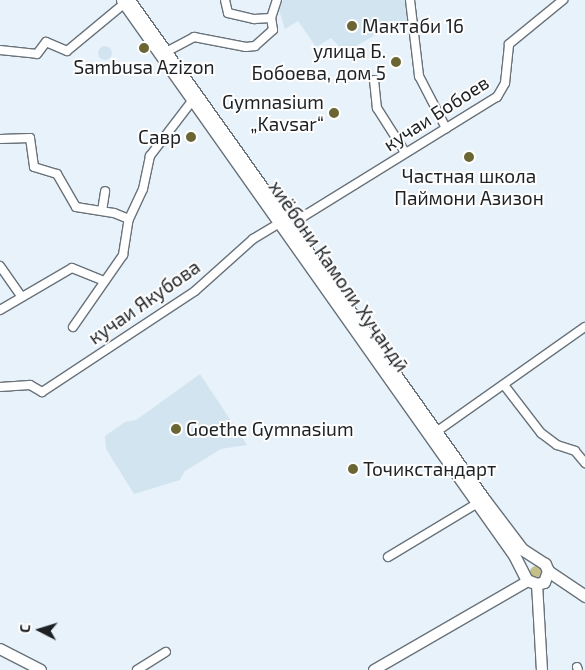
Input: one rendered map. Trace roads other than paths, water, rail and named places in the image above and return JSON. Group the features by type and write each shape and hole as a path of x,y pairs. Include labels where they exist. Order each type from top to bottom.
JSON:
{"main road":[{"path":"125,1 166,52 283,221 436,432 481,501 522,549 585,596"},
{"name":"хиёбони Камоли Хуҷандӣ","path":"125,1 192,101 283,221 481,501 533,580"},
{"path":"542,670 530,563 545,567"},
{"path":"374,670 533,580 545,567"},
{"path":"533,580 566,583"},
{"path":"0,649 41,670"}],"street":[{"path":"225,0 228,13 254,19 271,18"},
{"path":"166,52 194,37 251,48 273,30 271,18 277,0"},
{"path":"410,0 419,76 446,128"},
{"name":"кучаи Бобоев","path":"283,221 304,216 497,97 504,83 509,44 563,0"},
{"path":"0,50 37,54 46,42 67,51 125,1"},
{"path":"374,80 377,108 405,152"},
{"path":"73,327 123,255 129,219 143,189 150,156 192,101"},
{"path":"0,139 30,138 34,167 57,174 76,207 102,211 129,219"},
{"path":"102,211 105,191"},
{"name":"кучаи Якубова","path":"0,387 30,385 42,392 195,291 253,240 283,221"},
{"path":"0,266 21,296"},
{"path":"0,310 21,296 72,268 105,282"},
{"path":"436,432 504,386 585,327"},
{"path":"504,386 541,433 557,445 575,451 585,463"},
{"path":"388,557 481,501"},
{"path":"137,670 166,652"}],"place":[{"name":"Мактаби 16","path":"352,26"},
{"name":"Sambusa Azizon","path":"144,48"},
{"name":"улица Б. Бобоева, дом 5","path":"396,62"},
{"name":"Gymnasium „Kavsar“","path":"334,113"},
{"name":"Савр","path":"191,137"},
{"name":"Частная школа Паймони Азизон","path":"469,157"},
{"name":"Goethe Gymnasium","path":"176,429"},
{"name":"Точикстандарт","path":"353,469"}]}
